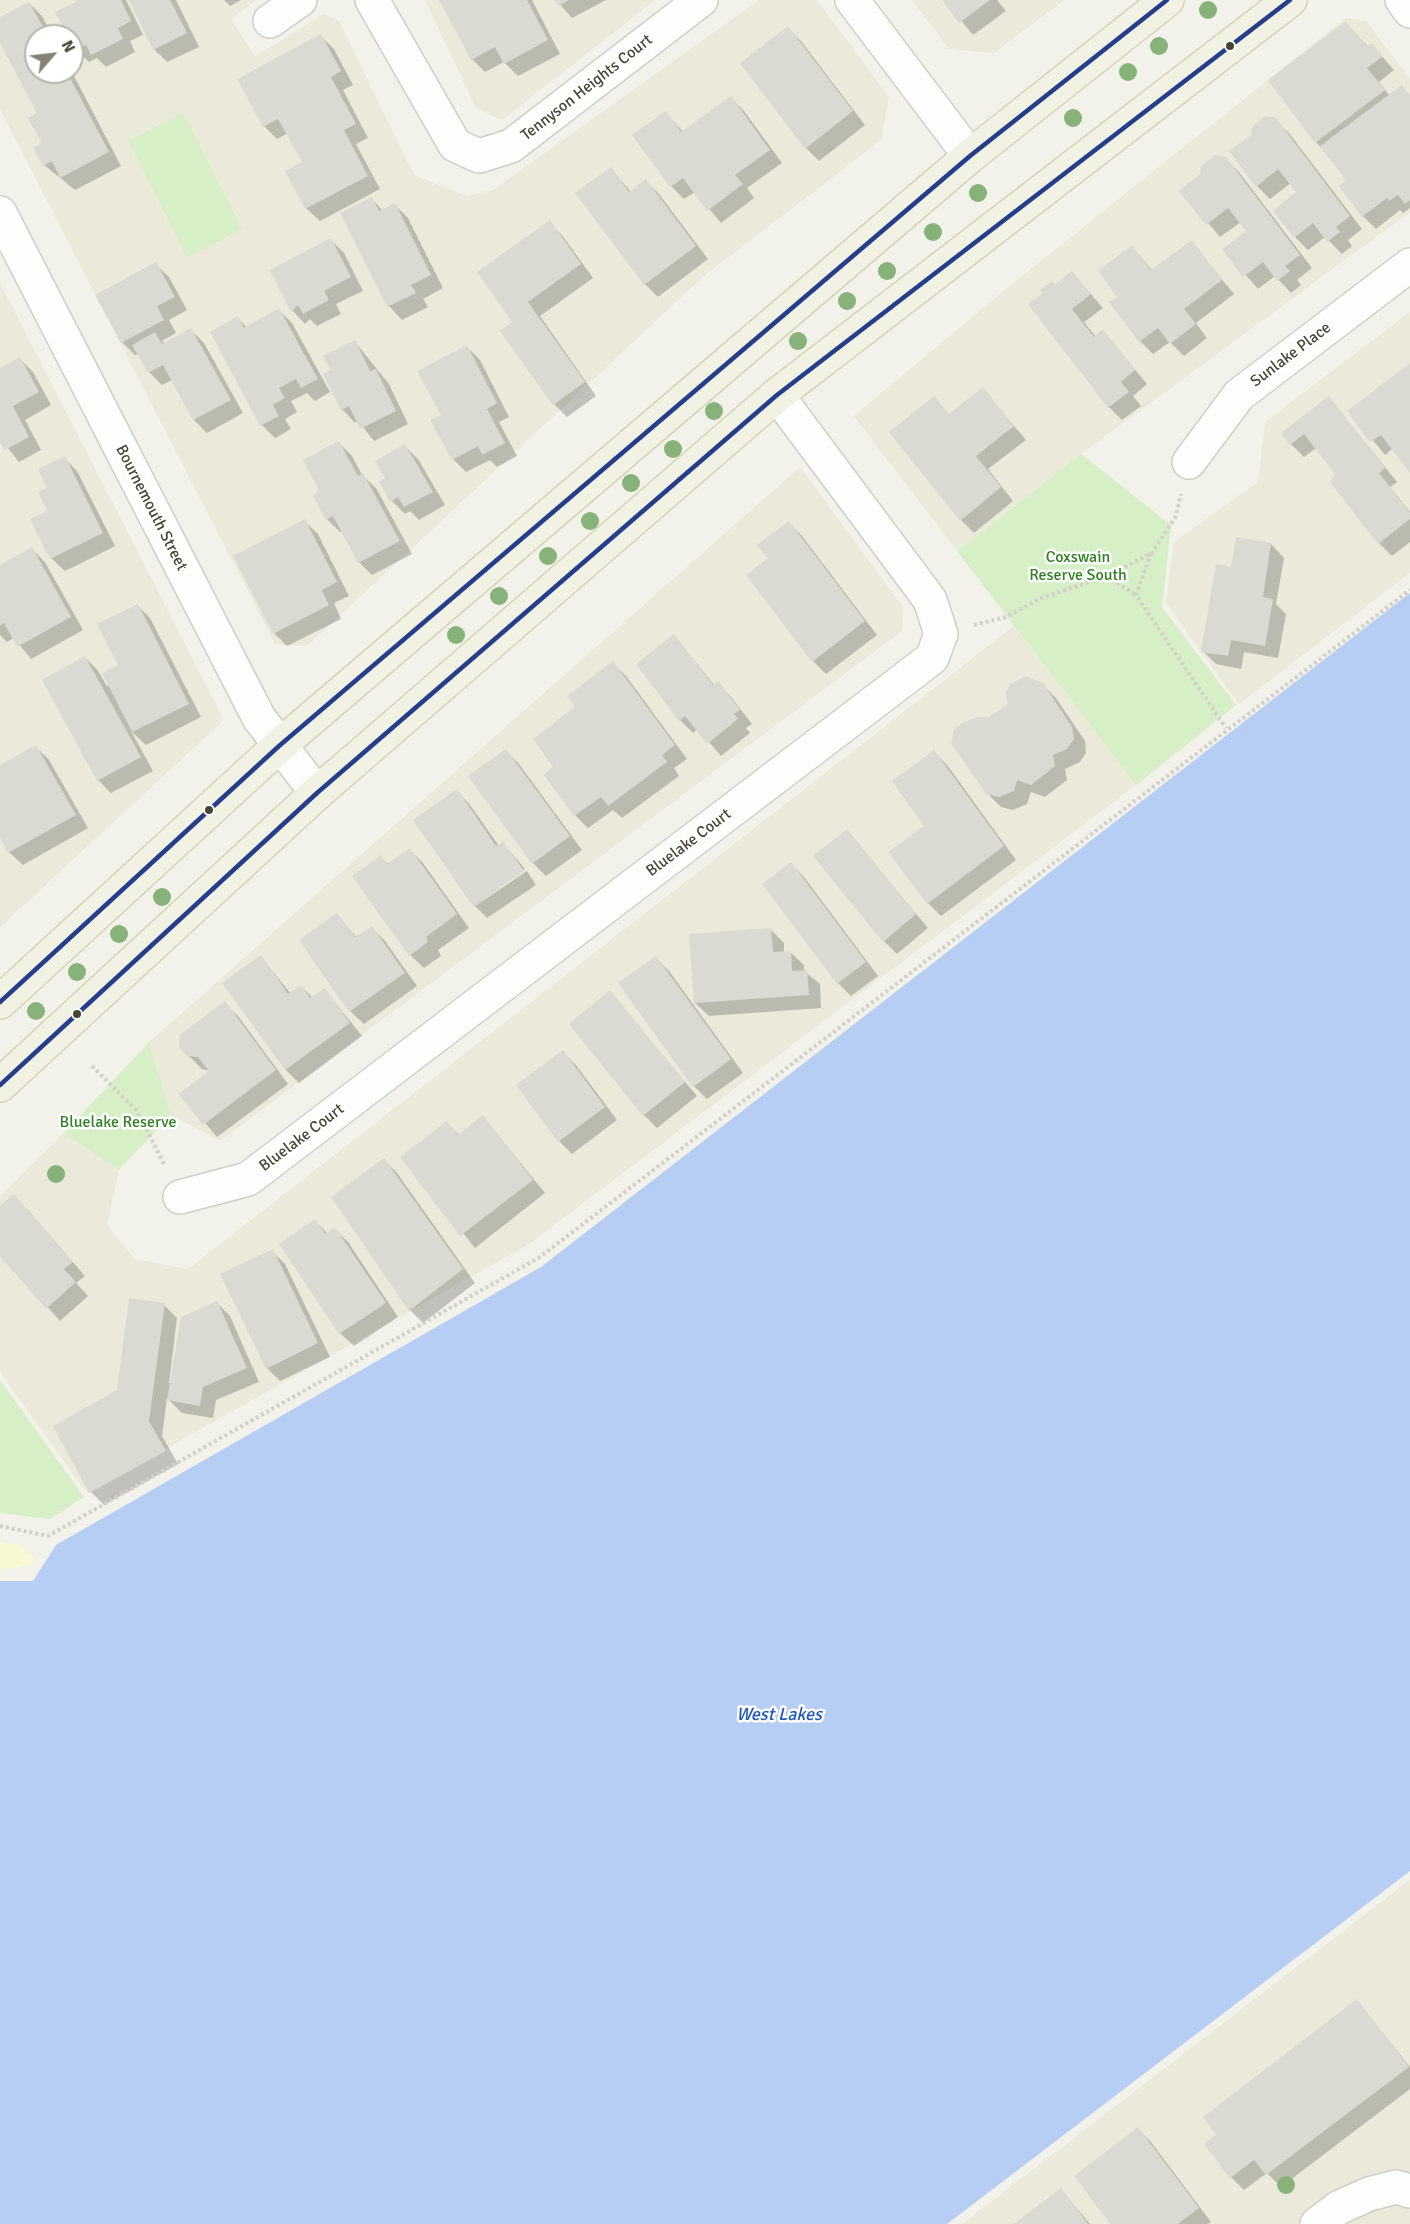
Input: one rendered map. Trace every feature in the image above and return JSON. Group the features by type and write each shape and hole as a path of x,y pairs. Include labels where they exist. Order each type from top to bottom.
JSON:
{"main road":[{"path":"0,1002 279,746 970,156 1167,0"},
{"path":"0,1085 317,793 777,395 1290,0"}],"street":[{"path":"270,21 300,0"},
{"name":"Tennyson Heights Court","path":"372,0 454,146 479,156 511,146 701,0"},
{"path":"852,0 970,156"},
{"path":"1402,0 1410,10"},
{"name":"Bournemouth Street","path":"0,213 258,718 317,793"},
{"name":"Sunlake Place","path":"1189,462 1239,395 1410,265"},
{"path":"777,395 930,600 941,634"},
{"name":"Bluelake Court","path":"180,1197 248,1179 932,658 941,634"},
{"path":"1317,2224 1338,2208 1369,2194 1396,2187 1410,2191"}],"path":[{"path":"1136,595 1152,553 1176,516 1189,462"},
{"path":"941,634 1006,617 1039,599 1107,576 1152,553"},
{"path":"1107,576 1136,595 1226,728"},
{"path":"0,1526 48,1536 540,1257 1226,728 1410,590"},
{"path":"92,1066 137,1111 180,1197"}],"shaded area":[{"path":"0,0 256,0 231,19 255,56 324,14 339,21 414,175 467,196 493,190 759,0 817,0 889,97 881,140 705,275 307,646 275,644 0,109"},
{"path":"425,0 655,0 502,120 476,108"},
{"path":"912,0 1064,0 994,53 949,49"},
{"path":"1346,18 1366,21 1410,79 1410,212 1081,454 957,551 854,416 1007,288"},
{"path":"0,283 224,720 0,927"},
{"path":"1410,312 1410,573 1239,704 1166,603 1174,542 1258,482 1265,422"},
{"path":"800,467 903,607 902,631 220,1141 171,1115 149,1042"},
{"path":"1014,626 1136,785 529,1244 87,1493 0,1372 0,1196 64,1133 119,1170 107,1225 135,1259 188,1269"},
{"path":"1410,1880 1410,2224 962,2224"}],"green space":[{"path":"183,113 242,229 187,257 128,141"},
{"name":"Coxswain Reserve South","path":"1081,454 1171,525 1162,607 1236,705 1136,785 957,551"},
{"name":"Bluelake Reserve","path":"149,1042 171,1115 119,1170 64,1133"},
{"path":"0,1380 84,1497 50,1519 0,1513"}],"sand":[{"path":"0,1542 17,1545 34,1556 32,1565 0,1570"}],"water":[{"name":"West Lakes","path":"1410,593 1410,1871 947,2224 0,2224 0,1581 33,1581 56,1545 541,1267"}],"building":[{"path":"75,0 121,0 131,21 118,28 123,39 91,55 86,45 84,46 84,24 61,24 55,12 76,2"},
{"path":"129,0 170,0 187,33 153,50"},
{"path":"439,0 527,0 548,40 504,64 495,47 471,60"},
{"path":"554,0 569,0 558,6"},
{"path":"942,0 990,0 959,23"},
{"path":"29,2 41,24 24,24 24,84 73,84 109,152 60,178 52,161 43,166 33,148 42,143 28,118 37,113 0,43 0,17"},
{"path":"1346,21 1366,46 1372,43 1382,57 1367,68 1385,90 1315,143 1268,80"},
{"path":"788,26 853,111 805,149 740,63"},
{"path":"321,34 341,71 331,77 356,124 344,130 368,176 305,209 285,171 302,162 278,119 263,127 237,79"},
{"path":"1402,85 1410,95 1410,200 1405,204 1398,195 1389,201 1387,198 1362,217 1339,186 1346,180 1320,146"},
{"path":"731,96 770,150 735,175 743,184 707,211 683,178 670,187 632,135 666,111 681,132"},
{"path":"1265,116 1276,118 1350,216 1336,227 1340,232 1327,242 1313,223 1294,238 1273,211 1296,192 1278,169 1256,187 1229,151 1251,135 1252,127"},
{"path":"1215,155 1226,157 1300,255 1285,266 1290,271 1277,281 1263,262 1243,277 1222,249 1246,231 1228,208 1206,225 1179,191 1200,174 1201,166"},
{"path":"611,167 629,192 646,179 696,246 644,285 575,193"},
{"path":"372,197 379,211 395,203 431,275 411,285 416,293 387,307 340,213"},
{"path":"550,220 581,264 528,302 585,382 553,405 500,331 512,322 477,272"},
{"path":"331,238 351,277 324,291 329,300 303,314 298,305 291,312 270,270"},
{"path":"1192,240 1222,280 1184,309 1196,324 1170,344 1158,328 1139,342 1109,302 1117,297 1098,271 1132,245 1151,270"},
{"path":"156,262 175,297 157,306 164,320 121,343 95,295"},
{"path":"1072,271 1091,294 1072,309 1094,337 1103,329 1135,370 1121,382 1129,392 1108,408 1028,304 1043,293 1040,290 1052,281 1055,284"},
{"path":"279,308 318,379 301,388 296,379 279,388 285,398 273,405 279,416 260,426 210,332 238,316 244,328"},
{"path":"191,328 231,400 193,420 163,365 148,373 132,345 155,332 162,344"},
{"path":"355,340 370,371 376,369 396,411 360,429 349,406 341,410 323,374 330,370 323,356"},
{"path":"467,345 497,403 487,409 505,443 482,455 478,446 452,460 430,420 441,415 417,371"},
{"path":"20,357 39,392 13,406 29,437 5,450 0,442 0,368"},
{"path":"1410,363 1410,473 1381,435 1370,442 1347,411"},
{"path":"983,387 1014,426 976,456 1001,487 960,521 889,432 934,396 949,414"},
{"path":"1329,396 1385,468 1379,473 1410,513 1410,519 1378,544 1330,482 1335,474 1304,434 1290,445 1281,433"},
{"path":"339,441 358,476 363,473 400,541 358,563 333,516 326,520 313,496 319,490 303,460"},
{"path":"405,444 433,492 404,507 398,497 390,502 379,481 385,478 375,461"},
{"path":"65,456 103,533 50,559 30,519 47,511 38,492 47,488 38,469"},
{"path":"305,519 337,582 322,590 329,605 273,634 233,556"},
{"path":"789,521 865,621 812,662 746,575 768,558 757,545"},
{"path":"1236,537 1271,543 1263,597 1273,599 1265,646 1231,640 1228,656 1201,652 1216,564 1231,567"},
{"path":"32,547 71,617 17,647 4,623 0,626 0,565"},
{"path":"138,604 189,704 132,732 102,673 118,665 97,624"},
{"path":"674,634 713,685 718,681 740,710 734,714 738,719 707,744 685,716 679,721 636,664"},
{"path":"85,656 141,757 97,781 42,680"},
{"path":"613,661 675,745 662,755 667,762 608,806 601,797 574,816 544,775 553,767 533,739 575,707 567,696"},
{"path":"1026,676 1043,683 1072,727 1074,739 1067,749 1053,755 1055,766 1031,785 1017,780 1014,791 999,797 986,794 951,743 954,730 962,723 977,717 989,717 1008,704 1005,694 1010,684"},
{"path":"36,745 76,815 8,853 0,838 0,765"},
{"path":"506,749 570,836 532,864 468,776"},
{"path":"934,750 1004,846 927,904 888,852 924,826 892,781"},
{"path":"457,789 496,846 503,841 524,871 473,906 413,820"},
{"path":"847,829 916,914 883,942 813,856"},
{"path":"410,848 457,914 426,937 428,942 409,956 352,876 381,855 387,864"},
{"path":"791,862 866,962 837,984 762,884"},
{"path":"337,913 355,937 372,926 405,973 349,1012 299,940"},
{"path":"771,928 773,952 791,951 792,971 807,970 809,995 694,1003 689,934"},
{"path":"261,955 288,994 301,985 310,998 325,988 350,1023 285,1070 222,983"},
{"path":"656,956 731,1059 693,1087 618,983"},
{"path":"610,990 685,1082 643,1116 569,1024"},
{"path":"225,1001 276,1070 203,1125 179,1094 209,1071 198,1057 187,1056 179,1047 180,1035"},
{"path":"563,1050 605,1107 558,1142 516,1085"},
{"path":"483,1115 533,1180 460,1236 400,1157 447,1121 458,1135"},
{"path":"384,1158 463,1269 409,1311 331,1197"},
{"path":"14,1194 73,1262 64,1269 76,1282 46,1309 0,1256 0,1206"},
{"path":"315,1219 325,1234 335,1227 386,1303 339,1334 279,1244"},
{"path":"273,1249 318,1343 266,1369 220,1274"},
{"path":"129,1298 165,1303 149,1421 166,1451 89,1493 53,1426 117,1390"},
{"path":"217,1301 247,1368 203,1387 200,1406 167,1400 181,1317"},
{"path":"1357,1999 1409,2067 1266,2175 1254,2160 1230,2178 1204,2144 1216,2135 1203,2117"},
{"path":"1138,2127 1199,2208 1178,2224 1110,2224 1074,2176"},
{"path":"1061,2188 1088,2224 1014,2224 1023,2217"}],"transit line":[{"path":"0,1002 279,746 970,156 1167,0"},
{"path":"0,1085 317,793 777,395 1290,0"}]}
